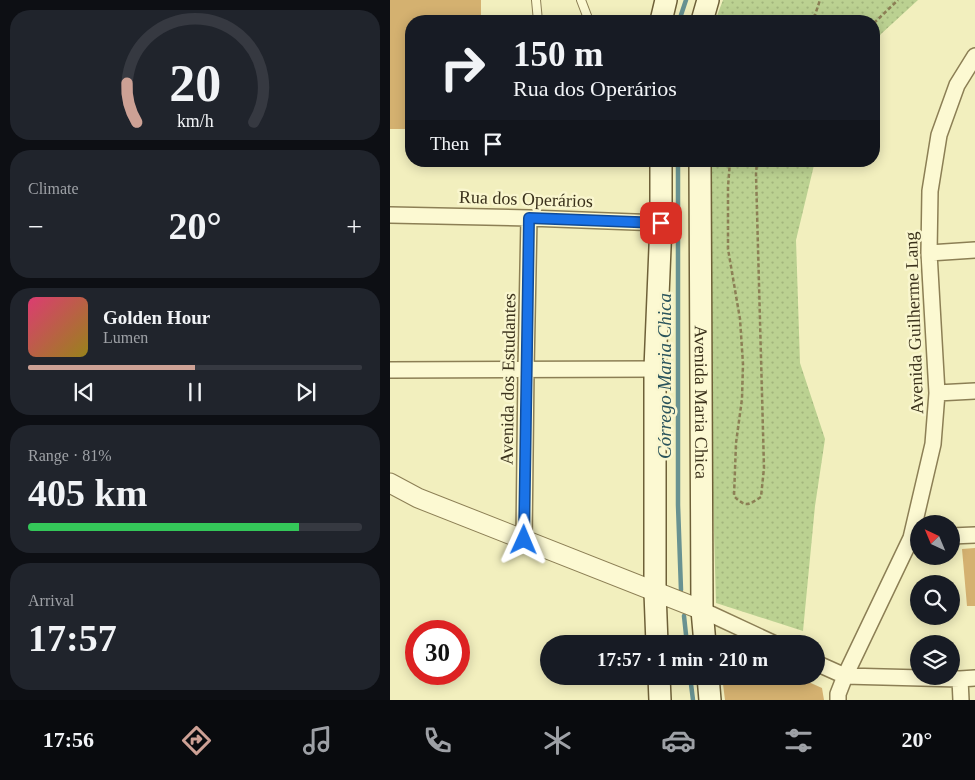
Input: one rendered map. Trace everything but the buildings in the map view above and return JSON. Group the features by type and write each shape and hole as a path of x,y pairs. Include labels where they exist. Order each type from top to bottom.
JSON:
{"main road":[{"path":"662,15 666,0"},
{"path":"704,15 708,0"},
{"path":"657,635 655,592 655,369 661,223 660,167"},
{"name":"Avenida Maria Chica","path":"700,167 702,610 704,635"},
{"path":"659,685 660,700"},
{"path":"709,685 710,700"}],"street":[{"name":"Avenida Guilherme Lang","path":"919,515 933,444 937,393 929,253 930,190 939,135 957,85 975,56"},
{"name":"Rua dos Operários","path":"390,215 661,223"},
{"name":"Avenida dos Estudantes","path":"524,540 529,218"},
{"path":"929,253 975,250"},
{"path":"390,370 655,369"},
{"path":"937,393 975,391"},
{"path":"390,483 418,498 702,610 756,635"},
{"path":"960,536 975,535"},
{"name":"Avenida Guilherme Lang","path":"838,700 838,694 845,676 910,548"},
{"path":"825,667 845,676 968,678 961,700"}],"lane":[{"path":"536,0 537,15"},
{"path":"581,0 587,15"}],"path":[{"path":"815,15 820,0"},
{"path":"880,17 898,0"},
{"path":"730,167 728,249 740,319 743,364 742,399 736,443 734,496 741,503 750,504 761,497 764,468 757,167"}],"green space":[{"path":"723,0 918,0 880,35 880,15 717,15"},
{"path":"712,167 814,167 796,240 800,363 825,439 815,506 803,631 716,603 710,389"}],"waterway":[{"name":"Córrego Maria Chica","path":"681,15 686,0"},
{"name":"Córrego Maria Chica","path":"678,167 678,505 681,590"},
{"name":"Córrego Maria Chica","path":"684,616 686,635"},
{"name":"Córrego Maria Chica","path":"691,685 693,700"}],"route":[{"path":"524,540 529,218 661,223"}]}
